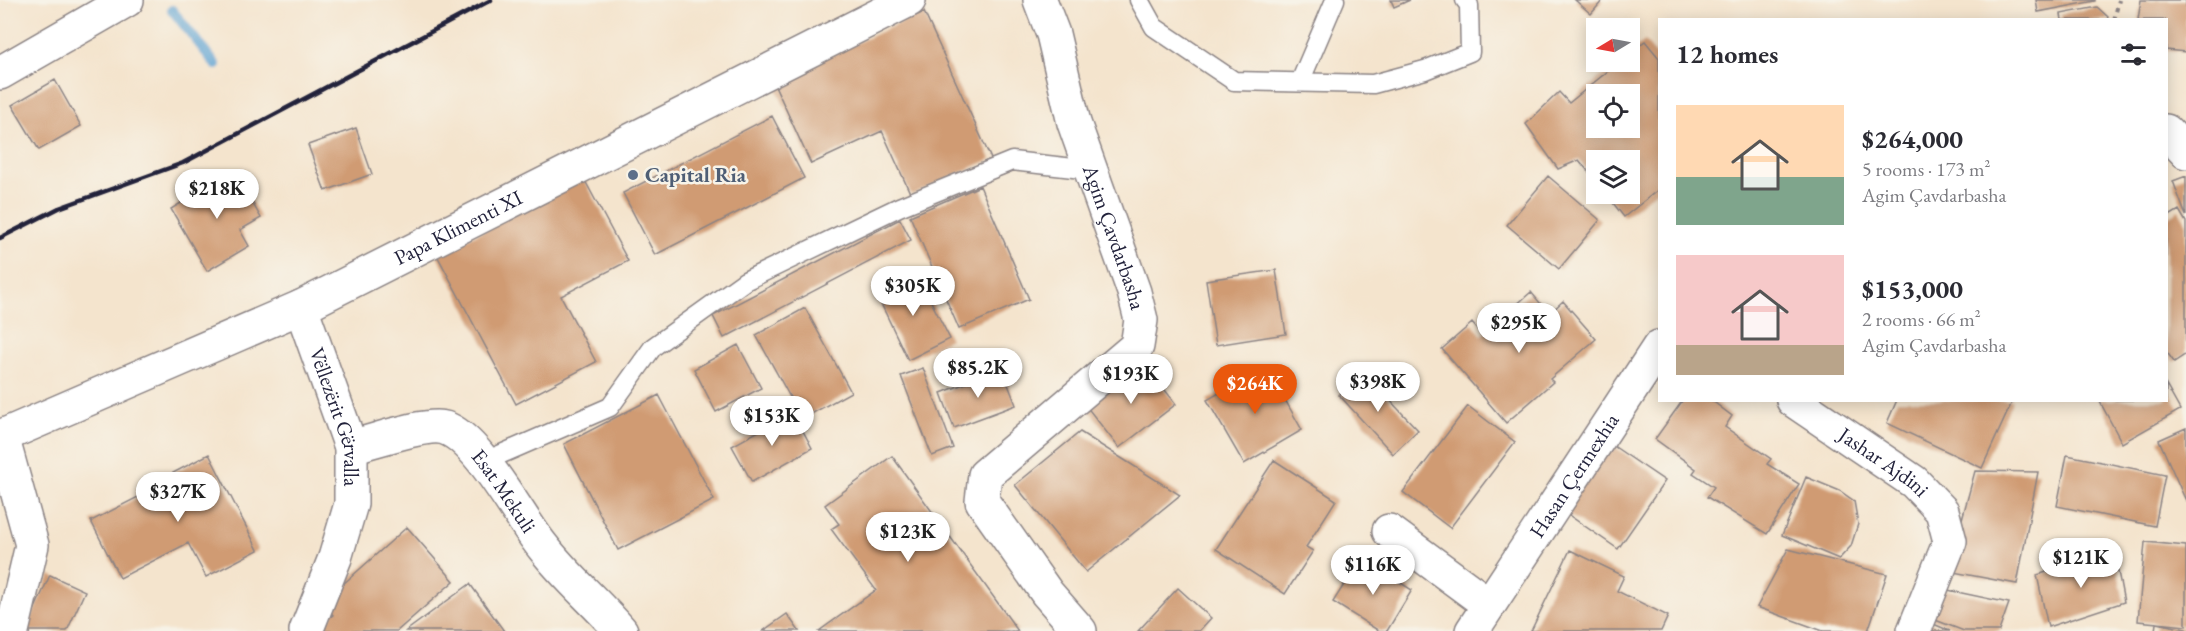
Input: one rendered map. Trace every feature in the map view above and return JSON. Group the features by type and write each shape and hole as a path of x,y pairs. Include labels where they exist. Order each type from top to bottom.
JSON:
{"street":[{"path":"0,73 126,0"},
{"name":"Papa Klimenti XI","path":"1,437 301,307 866,9 909,0"},
{"name":"Agim Çavdarbasha","path":"1040,0 1053,34 1074,123 1134,292 1141,320 1137,346 985,476 982,501 1047,593 1080,631"},
{"path":"2168,133 2186,152"},
{"name":"Vëllezërit Gërvalla","path":"301,307 351,447 351,504 335,558 306,631"},
{"name":"Hasan Çermexhia","path":"1389,531 1480,618 1658,348"},
{"name":"Jashar Ajdini","path":"1796,402 1914,482 1942,511 1950,541 1914,631"},
{"name":"Esat Mekuli","path":"351,447 410,431 444,428 464,439 483,462 543,548 621,631"},
{"path":"1,437 32,545 12,631"}],"lane":[{"path":"1139,0 1154,27 1234,81 1373,84 1425,70 1470,52 1469,5 1465,0"},
{"path":"1300,82 1335,0"},
{"path":"483,462 610,407 653,347 745,280 899,207 1012,161 1091,170"}],"path":[{"path":"2114,18 2119,0"}],"building":[{"path":"1391,0 1410,0 1394,7"},
{"path":"1575,0 1603,0 1591,14"},
{"path":"2036,0 2095,0 2095,1 2038,12"},
{"path":"2141,0 2186,0 2186,52 2168,50 2168,18 2138,18"},
{"path":"2097,7 2108,17 2062,18 2061,14"},
{"path":"924,12 991,159 911,195 882,131 811,164 773,81"},
{"path":"1645,41 1658,57 1658,190 1624,217 1614,204 1640,204 1640,150 1586,150 1586,169 1579,160 1558,169 1526,124 1559,92 1569,103 1586,89 1586,138 1640,138 1640,84 1592,84 1607,72 1640,72 1640,45"},
{"path":"55,80 81,126 39,150 12,105"},
{"path":"772,116 804,178 655,255 623,193"},
{"path":"356,128 372,174 325,191 308,145"},
{"path":"234,171 261,218 240,230 249,246 207,271 171,209"},
{"path":"1548,176 1600,220 1559,269 1507,225"},
{"path":"2186,176 2186,216 2173,181"},
{"path":"583,177 628,261 561,296 596,362 516,404 437,255"},
{"path":"980,186 1029,299 959,329 910,216"},
{"path":"2179,210 2186,222 2186,354 2174,362 2168,354 2168,217"},
{"path":"900,219 911,240 724,338 713,316"},
{"path":"1276,270 1286,334 1216,345 1206,280"},
{"path":"917,274 950,339 908,360 876,293"},
{"path":"1531,292 1549,314 1563,301 1596,339 1550,379 1553,382 1506,423 1442,349 1472,323 1482,335"},
{"path":"805,308 851,392 802,419 756,335"},
{"path":"738,345 761,388 716,412 694,369"},
{"path":"1143,362 1176,404 1119,448 1086,406"},
{"path":"1266,366 1302,430 1244,464 1207,400"},
{"path":"923,368 953,448 932,456 901,376"},
{"path":"1002,369 1016,405 954,428 941,393"},
{"path":"1363,372 1418,430 1393,454 1339,395"},
{"path":"2168,389 2180,410 2122,443 2100,402 2168,402"},
{"path":"659,395 714,500 618,550 564,444"},
{"path":"1682,402 1714,402 1732,416 1725,427 1771,459 1767,464 1799,484 1767,534 1707,497 1714,487 1693,473 1696,469 1655,439"},
{"path":"1896,402 2012,402 1982,468 1887,423"},
{"path":"1468,406 1515,442 1450,528 1403,492"},
{"path":"793,412 812,448 752,482 732,446"},
{"path":"2186,428 2186,501 2159,440"},
{"path":"1080,432 1180,495 1086,572 1015,485"},
{"path":"1609,443 1665,481 1618,549 1563,511"},
{"path":"209,454 258,550 206,577 188,543 120,578 91,521 156,488 154,483"},
{"path":"2067,455 2165,475 2155,526 2057,506"},
{"path":"892,456 1018,631 819,631 876,590 831,529 839,524 825,505"},
{"path":"1274,460 1336,500 1306,547 1313,551 1285,594 1216,549"},
{"path":"1975,471 2038,472 2017,584 1948,571"},
{"path":"1806,477 1840,491 1854,501 1858,524 1851,546 1839,559 1782,535"},
{"path":"407,527 454,581 397,631 314,631 333,615 322,603"},
{"path":"2145,542 2186,546 2186,626 2138,621"},
{"path":"1788,549 1887,574 1868,631 1823,631 1757,607"},
{"path":"1570,550 1624,576 1617,591 1668,616 1661,631 1531,631"},
{"path":"2114,551 2124,602 2048,627 2037,575"},
{"path":"1361,558 1412,590 1387,631 1379,631 1333,602"},
{"path":"50,575 85,591 67,631 25,631"},
{"path":"470,584 504,631 406,631"},
{"path":"1178,588 1211,618 1199,631 1138,631"},
{"path":"1943,589 2009,603 1999,631 1964,631 1930,618"},
{"path":"787,614 799,631 763,631"},
{"path":"1924,620 1950,631 1918,631"},
{"path":"2156,623 2186,629 2186,631 2155,631"}],"waterway":[{"path":"172,10 216,65"}],"railway":[{"path":"0,238 59,208 183,163 491,0"}],"place":[{"name":"Capital Ria","path":"633,175"}]}
